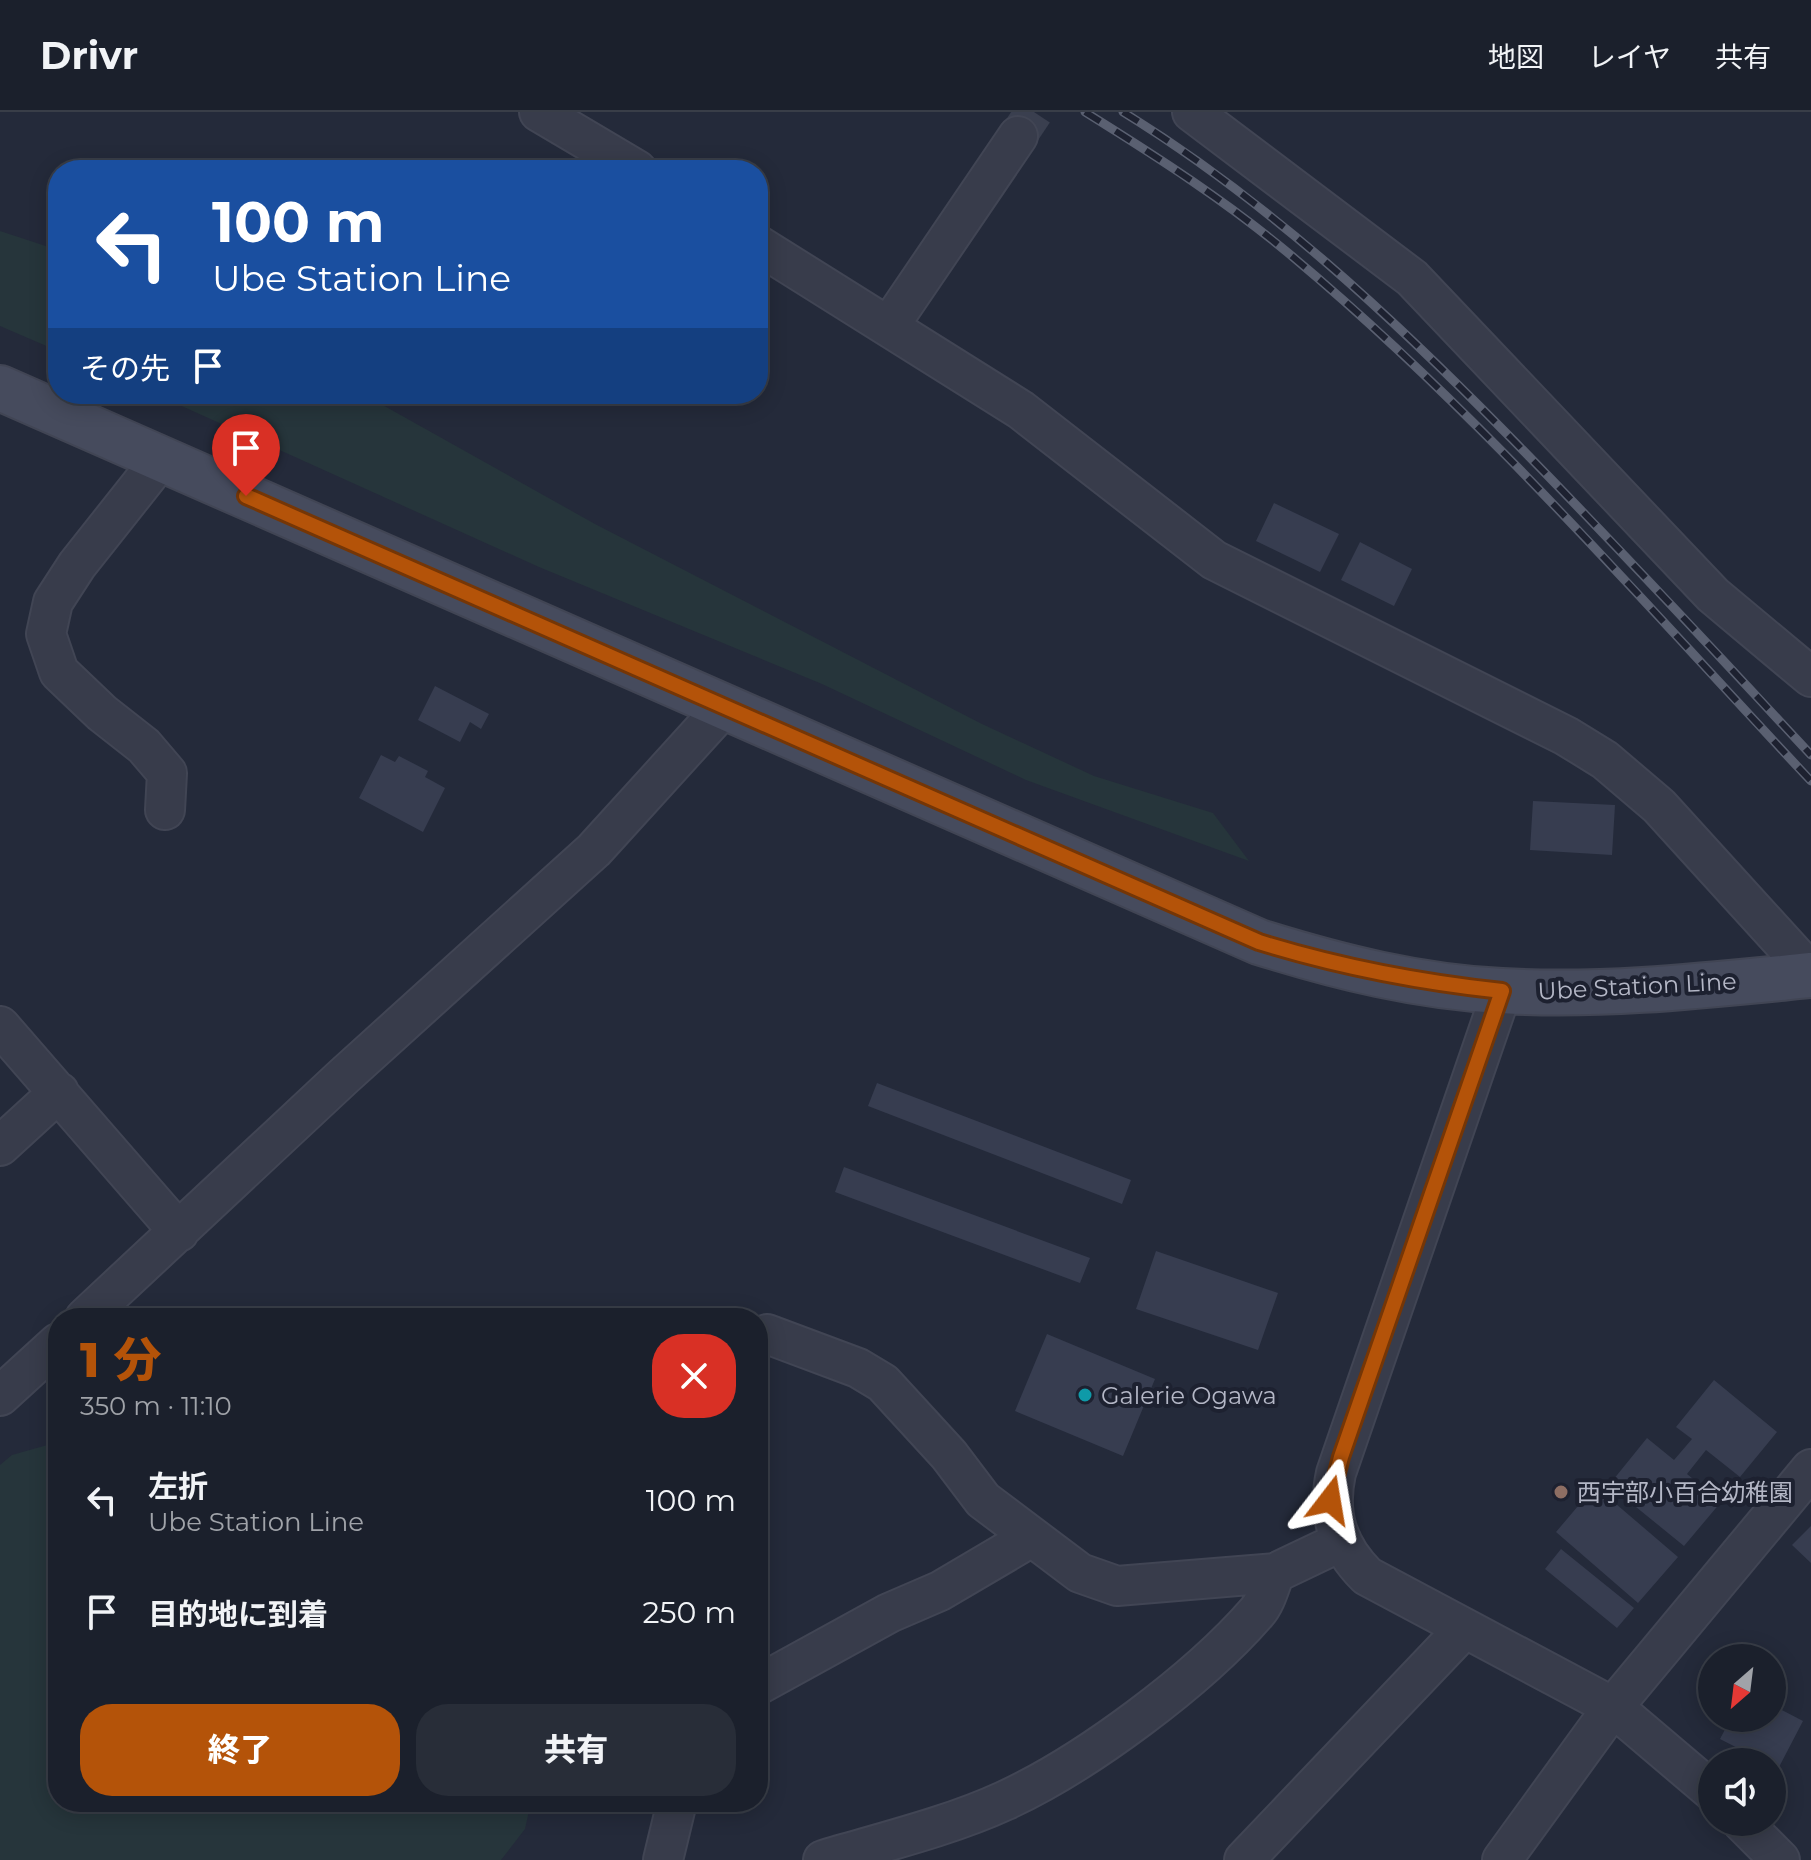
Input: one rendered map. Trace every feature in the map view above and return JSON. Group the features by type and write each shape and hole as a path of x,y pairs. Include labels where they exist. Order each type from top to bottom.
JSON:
{"main road":[{"name":"Ube Station Line","path":"0,388 1259,942 1337,966 1502,991 1665,989 1811,974"}],"street":[{"path":"539,112 620,160"},
{"path":"1192,112 1412,278 1713,595 1811,677"},
{"path":"889,326 1018,136"},
{"path":"768,251 1021,410 1214,560 1566,736 1605,760 1659,806 1811,974"},
{"path":"161,459 53,602 46,634 59,672 102,713 144,746 167,773 165,810"},
{"path":"96,1308 343,1077 594,850 724,707"},
{"path":"1502,991 1336,1473 1330,1500 1333,1520 1353,1562 1367,1576 1613,1707 1698,1779"},
{"path":"0,1026 179,1232"},
{"path":"0,1146 59,1092"},
{"path":"768,1334 858,1368 883,1383 949,1455 983,1500 1080,1573 1117,1586 1275,1573 1342,1541"},
{"path":"0,1396 48,1352"},
{"path":"1502,1860 1613,1707 1811,1469"},
{"path":"768,1680 889,1613 954,1583 1030,1538"},
{"path":"823,1860 1003,1802 1078,1759 1160,1700 1209,1658 1260,1609 1275,1573"},
{"path":"1244,1860 1464,1629"},
{"path":"663,1860 675,1812"},
{"path":"1754,1836 1774,1859"}],"shaded area":[{"path":"0,231 48,247 48,347 0,326"},
{"path":"177,404 381,404 595,524 980,723 1094,776 1213,813 1249,861 1026,780 822,684 539,567"},
{"path":"48,1445 48,1812 529,1812 525,1829 501,1860 0,1860 0,1465 12,1455"}],"building":[{"path":"1274,503 1339,534 1320,572 1256,541"},
{"path":"1360,542 1412,569 1394,606 1341,580"},
{"path":"435,686 489,714 481,729 470,722 460,742 418,720"},
{"path":"381,755 395,762 399,756 428,771 425,777 445,788 423,832 359,798"},
{"path":"1533,801 1615,805 1612,855 1530,850"},
{"path":"877,1083 1131,1180 1122,1204 868,1106"},
{"path":"844,1167 1090,1258 1080,1283 835,1192"},
{"path":"1156,1251 1278,1293 1258,1350 1136,1309"},
{"name":"Galerie Ogawa","path":"1047,1334 1155,1379 1123,1456 1015,1411"},
{"path":"1714,1380 1777,1432 1740,1477 1706,1450 1687,1474 1721,1502 1684,1546 1609,1485 1647,1438 1674,1460 1692,1439 1676,1427"},
{"path":"1595,1486 1678,1557 1638,1603 1556,1532"},
{"path":"1811,1526 1811,1563 1792,1545"},
{"path":"1561,1549 1634,1608 1617,1628 1545,1569"},
{"path":"1786,1712 1803,1721 1786,1754 1786,1748 1738,1748 1720,1739 1724,1732 1786,1732"}],"tunnel":[{"path":"1018,136 1034,112"}],"railway":[{"path":"1085,112 1218,199 1293,257 1362,317 1430,380 1560,511 1811,781"},
{"path":"1123,112 1228,183 1374,305 1549,477 1811,755"}],"place":[{"name":"Galerie Ogawa","path":"1085,1395"},
{"name":"西宇部小百合幼稚園","path":"1561,1492"}],"route":[{"path":"246,496 1259,942 1337,966 1413,981 1502,991 1341,1457 1330,1500"}]}
